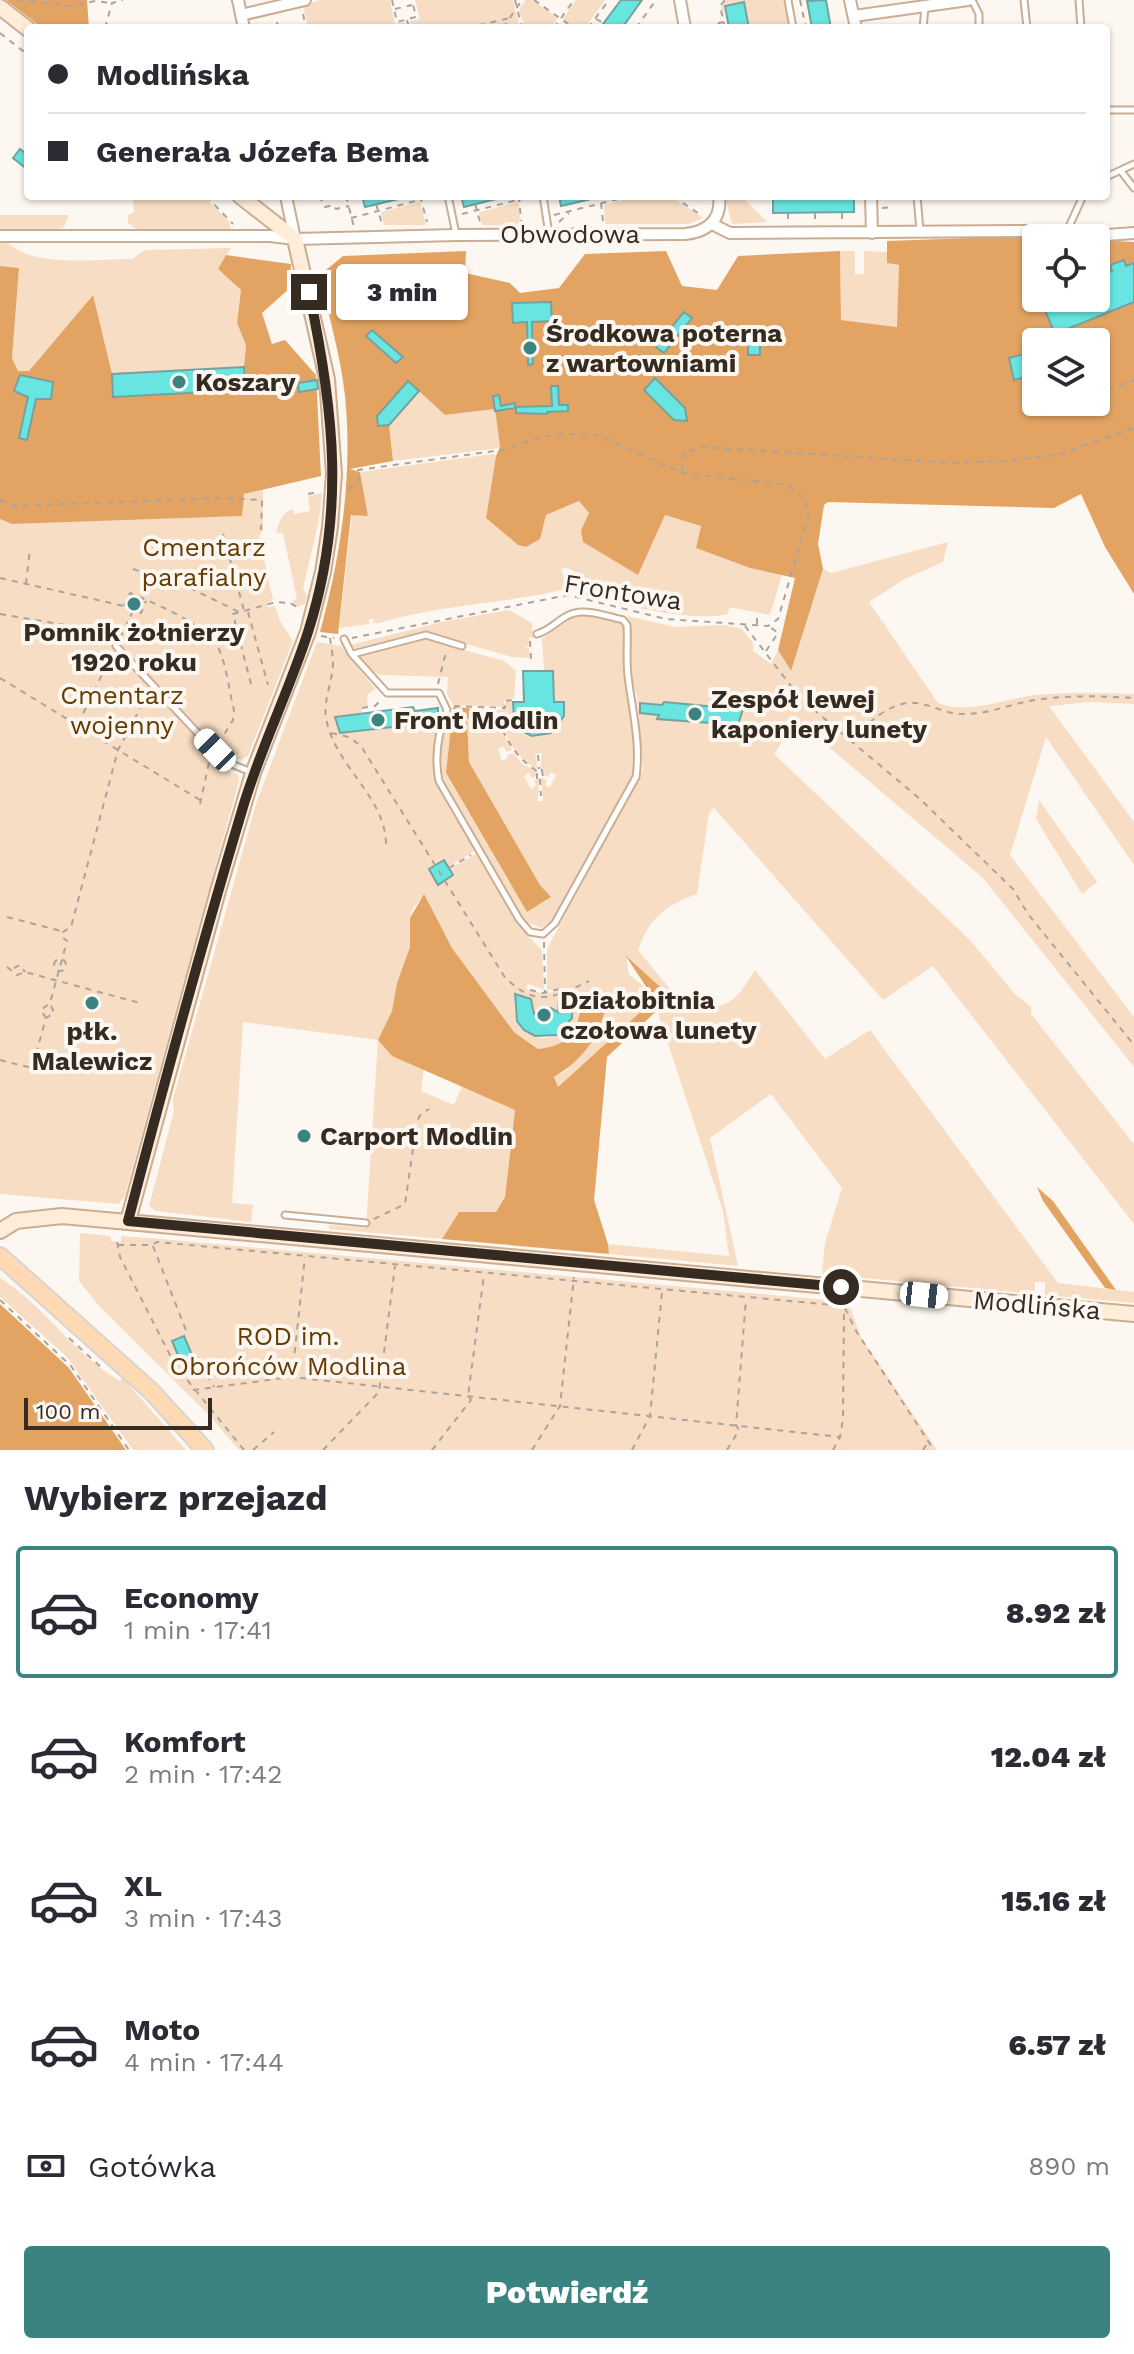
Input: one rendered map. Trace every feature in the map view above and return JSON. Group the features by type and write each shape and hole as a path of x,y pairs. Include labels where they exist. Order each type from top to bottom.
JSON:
{"main road":[{"path":"0,1256 151,1391 203,1448"}],"street":[{"path":"238,0 243,24"},
{"path":"241,15 305,0"},
{"path":"680,0 684,24"},
{"path":"850,0 855,24"},
{"path":"854,16 970,0"},
{"path":"0,7 24,26"},
{"path":"245,200 295,239"},
{"path":"128,1221 253,773 308,632 323,572 330,527 334,459 327,379 295,239 290,200"},
{"path":"708,221 719,213 719,200"},
{"path":"871,200 872,233"},
{"name":"Obwodowa","path":"0,236 270,236 295,239 553,230 685,234 696,233 708,221 730,233 1022,232"},
{"name":"Obwodowa","path":"1110,233 1134,233"},
{"name":"Modlińska","path":"0,1231 16,1221 34,1217 128,1221 1134,1314"}],"lane":[{"path":"788,0 792,24"},
{"path":"970,0 979,14 979,24"},
{"path":"1024,0 1027,24"},
{"path":"1079,0 1081,24"},
{"path":"923,24 925,7"},
{"path":"1110,110 1134,110"},
{"path":"1110,175 1134,164"},
{"path":"1121,171 1134,188"},
{"path":"449,200 456,235"},
{"path":"544,200 553,230"},
{"path":"917,200 920,232"},
{"path":"1070,224 1081,200"},
{"path":"344,639 387,693 439,693 447,710 441,726 436,764 439,781 519,919 530,932 543,934 555,923 636,777 638,765 633,697 628,676 627,625 623,620 581,612 569,614 546,632 537,634"},
{"path":"353,654 426,635 462,646"},
{"path":"116,646 224,761 253,773"},
{"path":"285,1215 366,1223"}],"path":[{"path":"18,0 71,6 123,0"},
{"path":"392,0 394,9 397,22 416,17 413,2 394,9"},
{"path":"515,0 521,24"},
{"path":"506,24 522,0"},
{"path":"534,0 568,24"},
{"path":"557,24 574,0"},
{"path":"591,24 609,0"},
{"path":"639,24 656,0"},
{"path":"716,24 726,22 720,6 725,0"},
{"path":"800,0 805,24"},
{"path":"106,24 112,3"},
{"path":"303,13 305,24"},
{"path":"484,24 510,18"},
{"path":"596,18 603,23"},
{"path":"407,19 408,24"},
{"path":"0,33 24,52"},
{"path":"321,200 325,207 333,205 336,209 349,206"},
{"path":"347,200 354,228"},
{"path":"398,200 400,205"},
{"path":"351,218 414,200"},
{"path":"421,200 429,227"},
{"path":"497,200 499,205"},
{"path":"458,215 514,200"},
{"path":"520,200 521,227"},
{"path":"595,200 596,205"},
{"path":"551,206 553,215 611,200"},
{"path":"679,200 708,221"},
{"path":"573,203 574,210"},
{"path":"601,203 603,226"},
{"path":"376,204 383,228"},
{"path":"475,204 481,227"},
{"path":"877,210 893,207"},
{"path":"553,230 569,211"},
{"path":"788,213 788,225"},
{"path":"815,213 815,225"},
{"path":"842,213 842,225"},
{"path":"1110,388 1134,380"},
{"path":"682,473 683,454 701,447 952,463 1003,461 1057,455 1134,428"},
{"path":"346,491 359,480 358,470 509,449 540,437 564,434 597,435 682,473 788,485 802,497 809,514 778,619 768,626 778,633 765,652"},
{"path":"308,494 320,492"},
{"path":"0,500 15,506 221,498 262,500 261,530"},
{"path":"223,534 268,685"},
{"path":"26,585 30,549"},
{"path":"133,569 190,588 244,611"},
{"path":"0,578 124,606 141,613 147,600"},
{"path":"124,606 130,593 147,600 202,630 219,649 234,710 233,720 215,750"},
{"name":"Frontowa","path":"308,632 344,639 568,595 666,619 768,626"},
{"path":"251,684 233,614 276,602 290,603 300,609 306,607"},
{"path":"78,725 133,610"},
{"path":"756,625 757,612"},
{"path":"0,614 88,629 116,646"},
{"path":"740,628 743,624 801,699 920,799 1013,889 1028,914 1134,1045"},
{"path":"330,638 334,660 326,711 331,733 337,750 377,810 386,830 386,846"},
{"path":"530,639 531,659"},
{"path":"438,676 448,644"},
{"path":"525,648 531,647"},
{"path":"0,678 200,802 210,758"},
{"path":"7,917 63,932 71,927 118,750 153,685"},
{"path":"852,741 876,716 902,704 923,703 944,712 980,713 1034,700 1078,695 1134,698"},
{"path":"453,706 505,708 504,701 514,700"},
{"path":"362,708 375,706 376,712"},
{"path":"493,708 514,751 523,763 538,770"},
{"path":"331,733 349,737 361,746 496,964 515,988 542,999 563,994 589,981"},
{"path":"507,753 514,751"},
{"path":"538,755 541,796"},
{"path":"533,779 547,779"},
{"path":"449,868 479,850"},
{"path":"58,972 66,967 62,959 67,941 62,937 63,932"},
{"path":"543,934 545,993"},
{"path":"0,1060 32,1068 46,1018 54,1013 50,1003 58,972 54,964 62,959"},
{"path":"13,969 20,965 25,972"},
{"path":"7,967 17,975 25,972 140,1003"},
{"path":"530,990 545,993 560,989"},
{"path":"94,1002 96,991"},
{"path":"46,1018 41,1010 50,1003"},
{"path":"366,1223 405,1204 417,1121 429,1109"},
{"path":"244,1450 175,1365 120,1257 117,1243 152,1245 157,1242 573,1283 844,1304"},
{"path":"152,1245 187,1333"},
{"path":"292,1377 305,1256"},
{"path":"323,1450 380,1387 395,1265"},
{"path":"432,1450 471,1400 468,1396 484,1274"},
{"path":"532,1450 560,1406 574,1277"},
{"path":"632,1450 650,1416 662,1290"},
{"path":"727,1450 739,1430 736,1425 746,1298"},
{"path":"0,1300 71,1366 129,1450"},
{"path":"833,1450 840,1437 843,1419 844,1304"},
{"path":"844,1304 856,1331 934,1450"},
{"path":"195,1354 214,1387"},
{"path":"193,1390 292,1377 840,1437"},
{"path":"253,1450 274,1432"},
{"path":"923,1450 928,1441"}],"green space":[{"path":"320,0 390,0 395,24 307,24 303,5"},
{"path":"415,0 513,0 519,24 411,24 410,21 420,19"},
{"path":"526,0 532,0 558,18 554,24 523,24 519,9"},
{"path":"576,0 605,0 588,24 570,24 563,19"},
{"path":"726,0 785,0 790,24 748,24 743,1 724,5 724,20 721,6"},
{"path":"133,200 207,200 229,221 231,230 137,230 128,223 128,215 134,212"},
{"path":"623,200 676,200 703,218 689,224 605,224 604,205"},
{"path":"726,200 745,200 767,222 732,224"},
{"path":"420,202 426,225 384,225 381,212"},
{"path":"519,202 520,225 482,225 479,212"},
{"path":"0,215 69,215 64,227 56,230 0,230"},
{"path":"0,243 8,243 33,256 67,260 132,259 145,250 231,248 218,269 241,290 237,323 246,345 244,367 112,374 92,296 29,371 18,372 12,358 19,268 0,266"},
{"path":"840,251 855,251 855,274 864,274 864,251 887,252 887,263 899,265 898,327 841,320"},
{"path":"419,391 445,415 495,409 500,448 393,461 389,425"},
{"path":"496,456 486,518 518,545 526,547 546,515 579,501 589,513 581,530 638,575 665,514 701,526 696,548 750,568 782,575 770,615 729,608 728,614 696,616 616,603 583,595 583,577 566,567 561,570 570,588 379,623 369,619 369,624 339,628 352,515 368,515 360,472"},
{"name":"Cmentarz wojenny","path":"263,490 263,530 259,536 273,600 267,603 268,607 275,606 280,621 293,641 248,756 241,760 237,757 241,755 237,754 229,768 230,774 238,774 239,781 125,1195 119,1204 0,1194 0,519 12,524 241,516 244,494"},
{"path":"322,493 303,589 307,595 305,604 297,607 292,601 297,599 283,533 276,533 283,515 293,509 294,514 310,511 308,496"},
{"path":"948,542 943,562 905,579 869,602 938,703 961,707 1035,695 1134,694 1134,704 1091,702 1049,706 1134,822 1134,865 1046,737 1010,855 1134,1017 1134,1067 983,878 797,720 774,754 969,939 1015,994 1031,1007 1031,1014 1134,1144 1134,1224 933,966 883,1000 714,808 709,813 697,894 660,914 648,929 638,950 689,1012 729,1002 755,970 825,1059 870,1030 1058,1283 1134,1292 1134,1303 1045,1295 1045,1282 1035,1282 1035,1294 822,1274 825,1243 842,1188 771,1094 710,1138 738,1266 609,1254 608,1244 729,1256 723,1211 657,1010 668,994 626,956 629,975 650,991 647,1006 558,1087 554,1077 567,1070 578,1028 559,1046 539,1049 514,1032 452,948 424,895 413,908 410,918 410,947 397,983 392,1011 378,1040 243,1022 232,1203 253,1205 251,1222 156,1211 149,1206 174,1111 173,1099 256,804 317,642 341,646 375,689 367,695 368,706 362,707 362,714 336,717 340,733 419,724 418,720 438,718 434,775 475,851 448,867 429,870 439,884 453,876 450,869 477,853 522,930 542,950 544,990 528,984 526,989 545,994 562,990 547,990 547,949 643,770 627,616 675,627 724,625 742,629 753,643 753,651 771,664 778,650 791,671 823,569 831,573","holes":["664,702 742,709 743,710 737,725 658,719 659,715 640,713 640,703 662,705","573,994 572,1014 565,1028 554,1036 542,1038 531,1035 521,1026 515,1013 515,995 531,999 534,1014 558,1012 559,999"]},
{"path":"509,610 532,623 533,638 529,637 529,646 524,647 529,648 529,658 512,657 428,633 358,651 351,645 441,622"},
{"path":"581,614 624,625 635,759 632,777 554,919 541,928 523,920 452,798 443,778 441,747 452,717 446,774 527,912 550,897 540,885 469,762 467,719 496,717 512,750 506,752 504,746 498,749 502,761 514,753 522,764 536,770 536,776 532,778 529,773 524,776 531,789 536,786 534,780 539,779 538,801 543,801 541,778 547,780 545,785 550,788 556,775 551,772 548,777 540,769 542,753 535,754 538,769 522,758 507,736 496,710 505,709 506,702 513,702 513,720 518,730 533,737 550,732 557,725 564,703 554,702 553,671 544,671 542,639 570,616"},
{"path":"423,638 504,661 516,671 514,698 504,700 504,707 453,705 447,694 448,677 380,675 357,655"},
{"path":"1039,800 1097,882 1082,894 1036,819"},
{"path":"378,1040 392,1056 424,1068 421,1091 454,1105 463,1084 515,1109 505,1197 496,1212 459,1212 442,1239 329,1229 329,1225 366,1228"},
{"name":"ROD im. Obrońców Modlina","path":"80,1233 111,1236 111,1241 121,1242 121,1236 150,1238 848,1302 861,1337 937,1450 239,1450 209,1415 99,1306 79,1281"},
{"path":"0,1278 31,1302 103,1370 120,1381 122,1377 186,1450 133,1450 67,1357 0,1297"}],"shaded area":[{"path":"6,0 87,0 89,24 37,24"},
{"path":"1022,236 1022,312 1110,312 1110,241 1134,242 1134,594 1105,547 1081,494 1054,508 828,502 824,505 818,544 823,569 791,671 778,650 795,578 750,568 696,548 701,526 665,515 638,575 583,542 581,530 589,513 579,501 546,515 540,539 526,547 518,545 486,518 500,447 495,409 445,415 408,381 377,416 378,426 389,425 393,461 350,469 360,472 368,516 351,515 338,634 320,632 334,574 343,515 347,426 343,381 320,275 343,256 466,251 465,273 510,283 520,293 559,288 585,254 666,251 682,286 717,290 738,256 840,251 841,320 897,327 899,265 887,263 887,241"},
{"path":"226,255 291,264 290,288 262,313 272,344 285,340 316,375 321,476 244,494 242,516 12,524 0,519 0,266 19,268 12,358 18,371 29,371 93,295 112,374 244,367 246,345 237,323 241,290 218,269"},
{"path":"453,707 492,710 492,716 467,719 469,762 540,885 551,897 527,912 446,773"},
{"path":"424,894 452,948 514,1032 538,1049 558,1044 570,1036 578,1021 582,1001 603,995 607,1002 600,1026 582,1054 554,1077 558,1087 647,1006 643,1000 649,991 625,955 668,994 663,1005 607,1057 594,1200 609,1254 442,1239 459,1212 496,1212 505,1197 515,1110 392,1056 378,1040 392,1011 397,983 410,947 410,918"},
{"path":"1037,1187 1053,1201 1116,1290 1105,1288 1043,1201"},
{"path":"0,1304 69,1368 126,1450 0,1450"}],"building":[{"path":"621,0 642,0 625,24 603,24"},
{"path":"826,0 830,24 811,24 807,1"},
{"path":"744,2 748,24 728,24 725,6"},
{"path":"20,149 24,152 24,167 13,158"},
{"path":"363,200 394,200 365,207"},
{"path":"462,200 492,200 464,207"},
{"path":"560,200 587,200 561,206"},
{"path":"773,200 854,200 854,212 773,213"},
{"path":"1124,260 1126,266 1134,263 1134,302 1110,312 1112,271 1110,265"},
{"name":"Środkowa poterna z wartowniami","path":"551,302 552,321 532,322 533,364 528,365 527,322 513,323 512,303"},
{"path":"684,312 692,318 664,353 656,347"},
{"path":"1046,312 1109,312 1070,328 1052,328"},
{"path":"372,330 403,357 396,363 366,336"},
{"path":"748,337 760,337 760,355 748,355"},
{"path":"1022,355 1022,378 1014,380 1009,358"},
{"name":"Koszary","path":"244,367 245,390 113,397 112,374"},
{"path":"20,375 53,382 51,399 36,399 27,440 19,438 28,397 14,391"},
{"path":"655,378 685,408 687,421 674,420 644,390"},
{"path":"317,380 318,389 299,392 298,383"},
{"path":"408,381 419,391 389,425 378,426 377,416"},
{"path":"551,386 558,386 559,405 568,405 568,411 516,413 516,408 495,411 493,396 499,395 501,406 515,403 515,407 552,406"},
{"path":"523,671 553,671 554,702 564,702 564,716 551,733 532,736 514,722 513,702 524,702"},
{"name":"Zespół lewej kaponiery lunety","path":"664,702 743,709 738,725 657,719 659,715 640,713 640,703 662,705"},
{"path":"413,707 415,711 438,708 438,718 418,720 420,724 340,733 335,717"},
{"path":"444,860 453,875 438,885 429,869"},
{"name":"Działobitnia czołowa lunety","path":"573,993 572,1018 558,1035 535,1036 524,1030 517,1021 515,994 531,999 534,1014 539,1010 547,1013 551,1008 558,1012 559,999"},
{"path":"184,1336 192,1355 180,1360 172,1341"}],"place":[{"name":"Środkowa poterna z wartowniami","path":"530,348"},
{"name":"Koszary","path":"179,382"},
{"name":"Pomnik żołnierzy 1920 roku","path":"134,604"},
{"name":"Zespół lewej kaponiery lunety","path":"695,714"},
{"name":"Front Modlin","path":"378,720"},
{"name":"płk. Malewicz","path":"92,1003"},
{"name":"Działobitnia czołowa lunety","path":"544,1015"},
{"name":"Carport Modlin","path":"304,1136"}],"route":[{"path":"309,292 327,379 332,427 334,474 323,572 308,632 259,756 218,891 128,1221 841,1287"}],"park label":[{"name":"Cmentarz parafialny","path":"204,562"}]}
